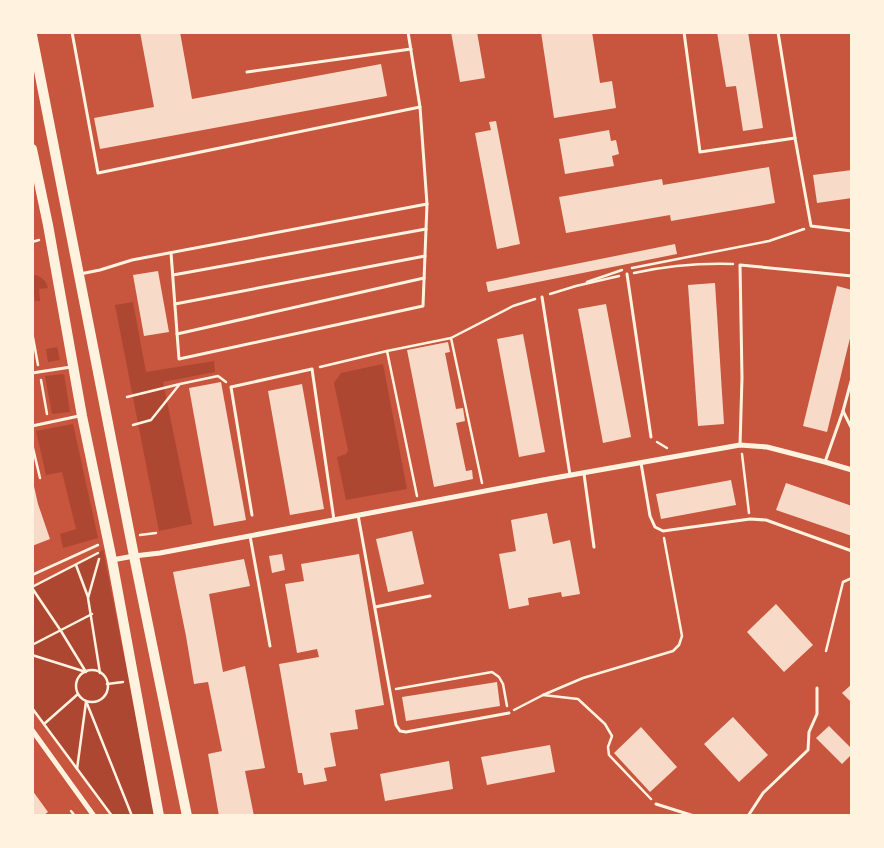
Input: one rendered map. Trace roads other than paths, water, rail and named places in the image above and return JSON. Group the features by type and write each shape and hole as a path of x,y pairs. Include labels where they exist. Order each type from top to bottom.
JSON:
{"main road":[{"path":"32,35 187,816"},
{"path":"32,149 48,225 82,416 112,560 159,816"}],"street":[{"path":"112,560 160,553 740,445 767,447 852,470"},
{"path":"32,730 92,815"}],"lane":[{"path":"72,32 98,173 420,107"},
{"path":"171,252 179,359 423,306 427,204 420,107 408,32"},
{"path":"684,32 700,152 794,138"},
{"path":"778,32 794,138 811,226 852,231"},
{"path":"247,72 411,49"},
{"path":"79,274 171,252 427,204"},
{"path":"173,274 426,229"},
{"path":"175,304 425,256"},
{"path":"740,445 742,378 740,265 852,276"},
{"path":"627,274 650,437"},
{"path":"177,334 424,278"},
{"path":"542,297 570,476"},
{"path":"32,373 74,367"},
{"path":"252,515 231,387 312,368 334,520"},
{"path":"825,462 843,411 852,378"},
{"path":"843,411 852,429"},
{"path":"32,426 82,416"},
{"path":"641,463 650,516 655,527 663,532 750,519 766,520 852,551"},
{"path":"584,474 594,546"},
{"path":"358,515 396,726 400,731 406,732 509,713"},
{"path":"250,536 270,646"},
{"path":"375,607 430,596"},
{"path":"748,816 763,794 808,750 809,732 817,714 818,688"},
{"path":"656,804 694,816"}]}
